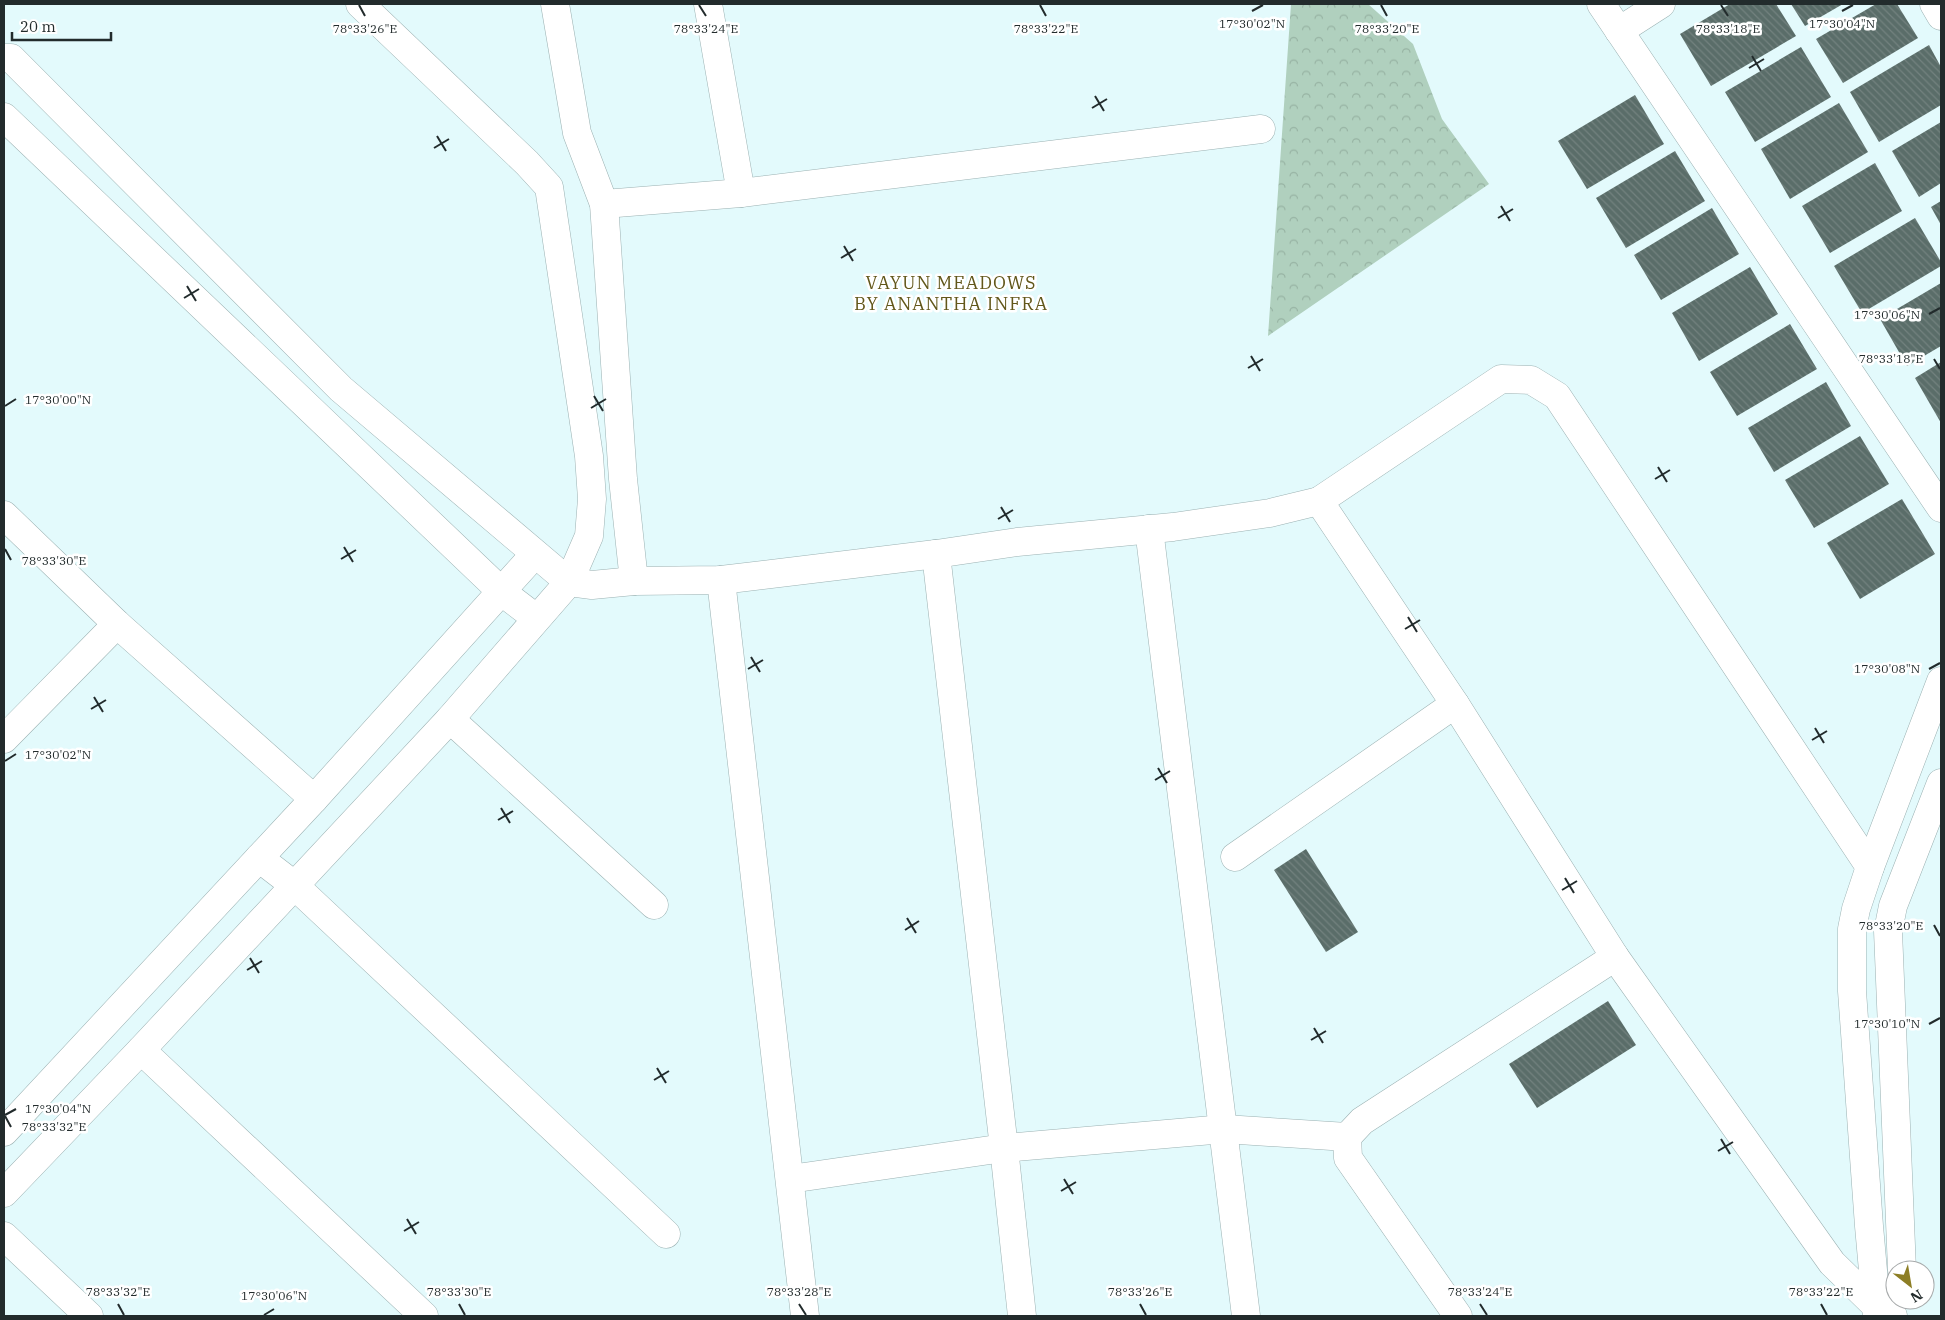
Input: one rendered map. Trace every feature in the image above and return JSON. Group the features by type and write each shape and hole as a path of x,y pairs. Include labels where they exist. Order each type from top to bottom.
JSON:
{"street":[{"path":"5,1190 141,1050 450,719 569,582 589,536 592,499 589,456 549,187 527,163 360,4"},
{"path":"556,4 577,133 604,204 623,479 634,581"},
{"path":"708,4 741,193"},
{"path":"1601,4 1941,508"},
{"path":"1619,31 1661,4"},
{"path":"1934,4 1941,16"},
{"path":"4,58 11,58 341,389 569,582 592,585 634,581 722,580 936,554 1017,542 1148,529 1270,513 1319,501 1501,379 1531,380 1557,396 1870,867"},
{"path":"4,117 502,592 536,618"},
{"path":"604,204 741,193 1261,129"},
{"path":"1319,501 1455,704 1615,957 1832,1263 1882,1313"},
{"path":"4,515 117,624 314,799"},
{"path":"1148,529 1246,1316"},
{"path":"4,1132 314,799 535,554"},
{"path":"936,554 1022,1316"},
{"path":"722,580 805,1316"},
{"path":"4,739 117,624"},
{"path":"1882,1313 1869,1226 1852,990 1852,930 1856,909 1870,867 1941,681"},
{"path":"1235,857 1455,704"},
{"path":"450,719 654,905"},
{"path":"1902,1260 1888,931 1893,906 1938,799"},
{"path":"259,858 294,884 666,1234"},
{"path":"1458,1316 1348,1158 1347,1138 1362,1121 1615,957"},
{"path":"141,1050 424,1316"},
{"path":"790,1179 1004,1148 1224,1129 1347,1138"},
{"path":"4,1236 89,1316"}],"green space":[{"path":"1291,4 1368,4 1413,44 1442,119 1489,184 1268,336"}],"building":[{"path":"1730,4 1776,4 1796,36 1711,86 1680,34"},
{"path":"1791,4 1843,4 1805,26"},
{"path":"1876,4 1897,4 1918,38 1843,83 1816,39"},
{"path":"1929,45 1941,67 1941,105 1879,142 1850,92"},
{"path":"1801,47 1831,97 1755,142 1725,92"},
{"path":"1635,95 1664,144 1587,189 1558,141"},
{"path":"1839,103 1868,152 1790,199 1761,149"},
{"path":"1941,122 1941,183 1919,197 1892,151"},
{"path":"1675,151 1705,201 1626,248 1596,198"},
{"path":"1875,163 1902,211 1830,253 1802,206"},
{"path":"1941,201 1941,225 1931,207"},
{"path":"1712,208 1739,254 1661,300 1634,255"},
{"path":"1915,218 1941,262 1941,266 1862,313 1834,266"},
{"path":"1750,267 1778,314 1699,361 1672,313"},
{"path":"1941,283 1941,346 1907,366 1880,319"},
{"path":"1790,324 1817,369 1737,416 1710,372"},
{"path":"1941,362 1941,423 1915,378"},
{"path":"1826,382 1851,426 1774,472 1748,428"},
{"path":"1860,436 1889,484 1814,528 1785,480"},
{"path":"1902,499 1935,554 1860,599 1827,543"},
{"path":"1306,849 1358,932 1326,952 1274,870"},
{"path":"1608,1001 1636,1045 1537,1108 1509,1064"}],"district":[{"name":"VAYUN MEADOWS BY ANANTHA INFRA","path":"951,293"}]}
